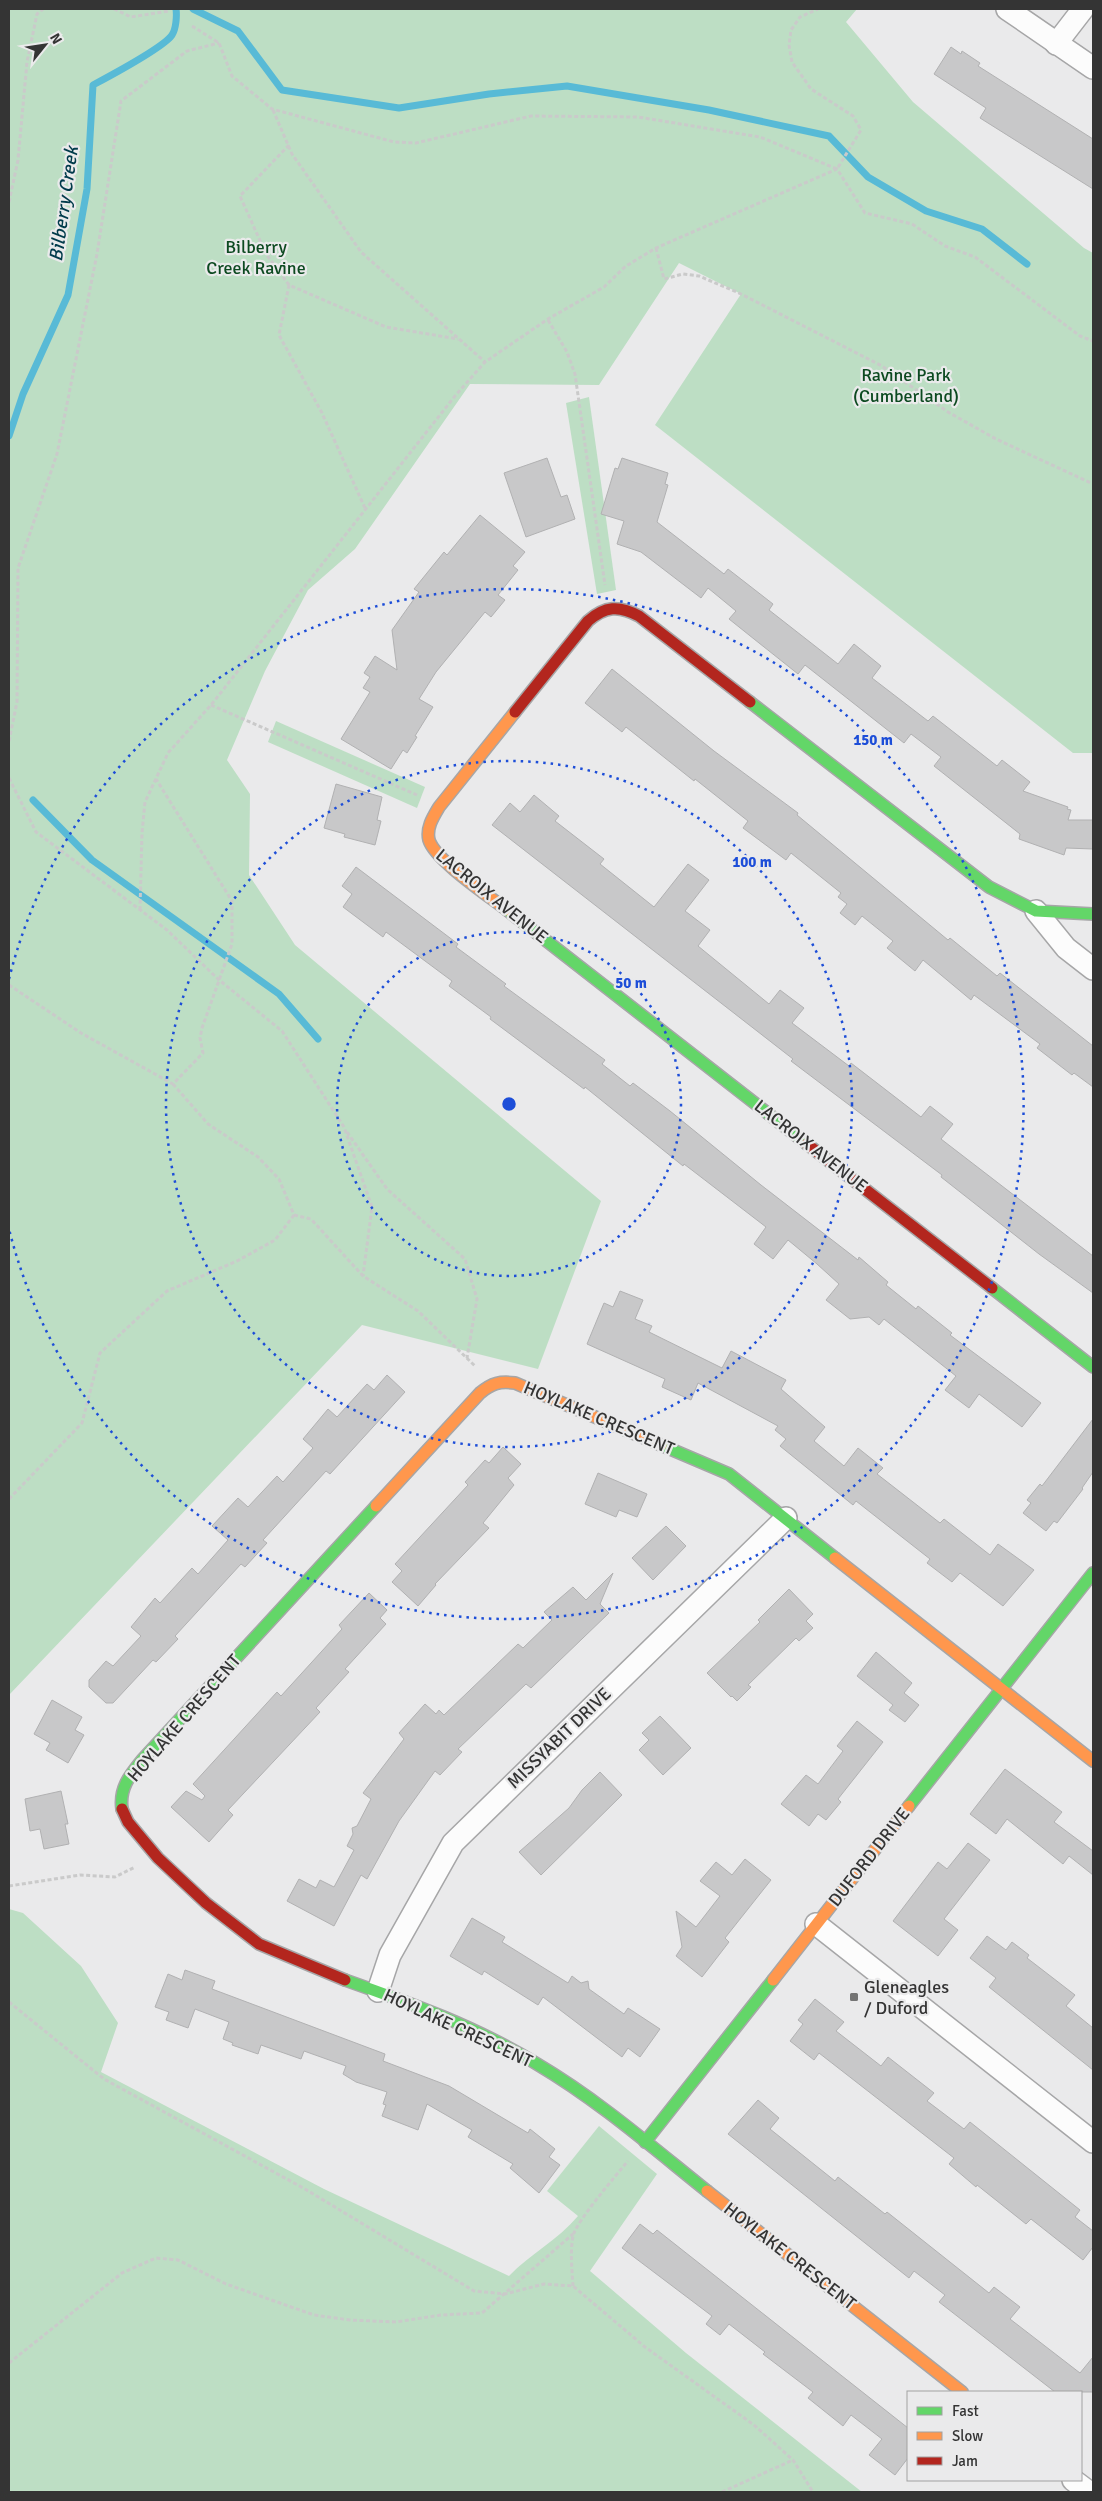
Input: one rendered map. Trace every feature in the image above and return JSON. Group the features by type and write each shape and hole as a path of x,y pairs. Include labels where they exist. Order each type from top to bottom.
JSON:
{"street":[{"path":"1007,9 1093,68"},
{"path":"1056,44 1083,9"},
{"path":"608,608 624,607 639,616 989,887 1036,911 1066,948 1093,969"},
{"name":"LACROIX AVENUE","path":"608,608 597,612 588,621 439,807 432,818 428,832 429,843 435,853 1093,1367"},
{"path":"1036,911 1093,914"},
{"name":"HOYLAKE CRESCENT","path":"961,2391 589,2098 536,2063 419,2006 304,1964 259,1944 206,1903 158,1858 128,1822 122,1810 120,1796 128,1777 490,1385 502,1381 538,1391 730,1474 1093,1761"},
{"name":"MISSYABIT DRIVE","path":"378,1991 390,1955 453,1842 786,1518"},
{"name":"DUFORD DRIVE","path":"645,2142 1093,1573"},
{"path":"816,1924 1093,2142"},
{"path":"1074,2481 1088,2492"}],"path":[{"path":"9,202 18,160 27,62 38,14 44,9"},
{"path":"114,9 131,17 169,11"},
{"path":"140,910 145,802 168,753 211,705 365,508 449,403 485,362 548,320 604,287 626,266 656,248 837,169 861,130 853,116 811,89 792,62 789,44 791,30 800,17 818,9"},
{"path":"192,26 219,43 232,76 272,109 394,142 416,143 531,116 638,117 760,137 837,169 865,213 912,224 945,246 975,257 1080,336 1093,341"},
{"path":"9,741 17,702 18,568 57,454 97,254 121,101 187,51 219,43"},
{"path":"272,109 292,154 361,252 485,362"},
{"path":"288,145 240,196 266,254 289,285 386,327 458,339"},
{"path":"656,248 664,279 683,274 699,276 739,293 882,366 948,412 996,439 1093,484"},
{"path":"289,285 279,335 322,414 365,508"},
{"path":"548,320 567,352 575,374 608,608"},
{"path":"211,705 439,807"},
{"path":"9,778 36,832 167,930 218,979 282,1031 387,1190 465,1259 477,1299 467,1358"},
{"path":"155,778 232,900 232,944 202,1028 200,1038 202,1053 172,1084"},
{"path":"9,985 81,1033 172,1084 208,1124 258,1157 279,1180 294,1215"},
{"path":"344,1127 372,1207 363,1276"},
{"path":"294,1215 311,1219 363,1276 418,1311 467,1358 490,1385"},
{"path":"9,1499 82,1423 100,1353 167,1291 237,1261 275,1240 294,1215"},
{"path":"9,1886 80,1875 114,1877 158,1858"},
{"path":"9,2002 104,2079 305,2189 474,2291 505,2294 544,2284 574,2286 645,2347 754,2425 792,2460 813,2492"},
{"path":"10,2362 122,2274 156,2258 178,2260 226,2284 314,2315 350,2320 396,2322 441,2315 482,2314 573,2234 609,2183 645,2142"},
{"path":"573,2234 571,2263 574,2286"},
{"path":"722,2492 792,2460"}],"green space":[{"name":"Bilberry Creek Ravine","path":"9,9 857,9 846,22 913,102 1084,248 1093,253 1093,753 1073,753 655,425 741,294 679,263 599,385 470,384 355,549 308,590 265,671 227,760 250,794 249,875 295,945 601,1201 538,1369 362,1325 9,1695"},
{"path":"589,397 616,590 597,594 566,403"},
{"path":"276,721 425,787 417,808 268,742"},
{"path":"9,1909 23,1913 81,1966 118,2023 101,2072 324,2189 509,2276 562,2232 578,2216 547,2191 599,2126 657,2174 590,2271 686,2353 862,2492 9,2492"}],"building":[{"path":"951,47 961,54 962,51 980,63 978,66 1093,139 1093,189 980,118 986,108 934,74"},
{"path":"547,458 561,497 567,495 575,519 526,537 504,473"},
{"path":"622,458 668,473 665,484 668,485 657,522 724,574 728,569 773,604 769,610 838,664 854,644 881,666 872,678 928,721 933,716 997,766 1002,760 1030,782 1023,791 1068,807 1067,809 1071,810 1068,820 1093,820 1093,849 1066,848 1064,855 1019,839 1020,834 934,766 941,757 911,734 904,743 805,665 798,674 729,619 736,611 708,588 701,598 641,552 617,544 624,521 601,514 615,468 618,469"},
{"path":"480,515 525,552 513,566 518,570 498,595 505,600 491,617 485,612 436,672 419,699 433,707 407,753 403,750 391,769 341,739 370,692 363,688 370,677 364,673 375,656 397,670 392,630 419,592 414,589 444,552 447,555"},
{"path":"612,669 714,751 798,813 797,815 948,940 950,938 997,976 1000,973 1093,1046 1093,1087 1074,1073 1072,1075 1037,1048 1040,1044 974,995 971,1000 923,960 915,971 887,948 893,941 862,916 855,925 840,913 847,904 838,897 841,893 791,853 786,860 743,828 748,821 695,779 694,781 626,727 622,732 585,703"},
{"path":"336,784 382,797 377,820 381,821 375,845 344,837 345,834 324,828"},
{"path":"534,795 559,816 555,821 604,859 600,864 654,907 688,864 709,880 685,911 710,930 698,946 769,1004 780,990 804,1008 792,1023 849,1066 851,1063 921,1117 930,1106 953,1124 941,1139 1093,1256 1093,1293 1039,1254 941,1177 942,1175 791,1061 793,1059 492,825 510,803 520,812"},
{"path":"356,867 458,944 456,947 506,984 504,986 605,1060 602,1064 630,1086 633,1083 670,1111 858,1260 859,1257 888,1282 886,1285 916,1309 918,1306 952,1333 950,1335 1041,1403 1022,1427 979,1394 969,1408 945,1390 956,1376 884,1319 879,1325 869,1317 850,1319 826,1300 839,1284 788,1240 773,1259 754,1244 766,1227 684,1164 683,1166 585,1087 584,1089 490,1019 491,1017 449,986 452,981 386,932 383,937 343,907 352,894 342,886"},
{"path":"620,1291 643,1300 635,1319 652,1326 649,1332 722,1368 731,1351 786,1380 781,1389 825,1427 814,1441 844,1466 858,1448 883,1468 877,1474 940,1523 944,1519 990,1555 998,1544 1034,1570 1003,1606 960,1573 952,1582 927,1563 930,1559 856,1501 853,1505 780,1446 786,1439 775,1430 778,1426 698,1383 691,1400 662,1387 665,1379 587,1344 604,1303 613,1307"},
{"path":"387,1375 405,1392 330,1474 326,1471 263,1540 267,1543 245,1567 241,1564 175,1636 178,1639 156,1662 153,1660 113,1703 106,1703 89,1687 89,1680 106,1661 113,1666 141,1636 131,1627 155,1598 160,1603 192,1568 198,1574 228,1540 212,1526 238,1498 248,1507 277,1476 283,1482 313,1448 303,1439 328,1409 337,1417 367,1384 374,1390"},
{"path":"1093,1419 1093,1472 1083,1489 1057,1523 1054,1521 1046,1531 1023,1513 1031,1503 1027,1500 1040,1484 1042,1486"},
{"path":"503,1447 521,1464 508,1478 514,1485 483,1523 489,1528 435,1584 418,1606 392,1582 402,1571 395,1564 468,1485 465,1482 485,1460 489,1463"},
{"path":"598,1473 647,1494 637,1517 619,1510 616,1517 585,1504"},
{"path":"666,1526 686,1546 653,1580 632,1558"},
{"path":"613,1573 600,1604 609,1613 531,1688 526,1684 458,1749 462,1752 440,1775 435,1771 399,1821 367,1879 361,1875 334,1926 287,1901 299,1879 316,1888 320,1880 334,1887 354,1850 347,1846 353,1834 352,1828 357,1826 371,1799 363,1793 404,1739 399,1733 425,1704 436,1714 439,1710 444,1715 518,1644 523,1648 552,1620 544,1612 573,1587 586,1600"},
{"path":"789,1589 813,1614 806,1621 813,1628 799,1641 796,1638 748,1685 751,1687 737,1701 707,1673 760,1622 758,1620"},
{"path":"369,1593 387,1610 380,1618 386,1624 345,1669 349,1672 316,1708 320,1712 228,1810 233,1815 209,1842 171,1807 186,1791 202,1800 205,1796 193,1784 277,1692 281,1696 342,1629 339,1625"},
{"path":"876,1652 912,1683 904,1693 919,1705 905,1722 889,1710 893,1705 857,1676"},
{"path":"52,1700 82,1717 75,1730 84,1735 68,1763 46,1750 50,1743 34,1734"},
{"path":"660,1716 691,1748 663,1775 639,1750 649,1740 642,1733"},
{"path":"857,1721 883,1742 838,1799 841,1802 826,1820 818,1814 809,1826 781,1804 806,1775 818,1784 843,1751 837,1746"},
{"path":"1005,1769 1062,1812 1054,1822 1093,1851 1093,1875 1069,1856 1063,1864 1007,1819 996,1834 970,1814"},
{"path":"600,1772 622,1795 541,1875 519,1852 569,1808 582,1790"},
{"path":"61,1791 68,1824 65,1824 69,1844 44,1849 40,1829 30,1831 25,1799"},
{"path":"968,1843 990,1860 944,1919 958,1930 938,1956 893,1921 938,1862 947,1869"},
{"path":"745,1859 771,1880 725,1938 729,1942 702,1977 676,1956 682,1947 676,1911 696,1927 720,1896 700,1881 716,1862 732,1875"},
{"path":"472,1918 505,1937 502,1942 568,1983 572,1976 581,1983 588,1981 589,1989 624,2014 628,2008 660,2029 640,2057 628,2048 622,2057 543,1997 538,2005 484,1971 482,1975 450,1956"},
{"path":"987,1936 1006,1950 1012,1942 1029,1955 1027,1958 1075,1995 1066,2006 1093,2028 1093,2070 989,1987 996,1978 970,1958"},
{"path":"185,1970 215,1981 212,1989 385,2054 383,2061 449,2086 528,2133 530,2129 555,2149 549,2157 560,2165 539,2193 510,2168 513,2164 468,2137 472,2130 427,2104 418,2130 382,2116 386,2105 383,2104 387,2092 356,2082 343,2074 346,2066 304,2051 301,2059 261,2045 258,2054 232,2045 233,2043 223,2039 229,2022 195,2009 188,2028 166,2020 169,2012 155,2007 168,1974 182,1980"},
{"path":"815,1999 844,2022 836,2031 881,2066 888,2057 934,2093 927,2101 964,2129 970,2122 1080,2210 1075,2217 1093,2231 1093,2247 1083,2260 1031,2219 1026,2224 977,2185 976,2187 949,2164 954,2158 819,2053 814,2060 790,2041 803,2024 798,2020"},
{"path":"758,2100 779,2118 770,2129 835,2181 838,2177 885,2214 887,2212 989,2293 994,2287 1020,2307 1010,2319 1080,2373 1093,2357 1093,2392 1054,2391 939,2302 945,2295 914,2271 909,2278 728,2134"},
{"path":"640,2224 653,2234 657,2230 907,2427 907,2459 895,2475 869,2455 882,2439 851,2415 843,2426 808,2398 813,2392 763,2354 765,2352 729,2324 720,2335 706,2324 712,2316 622,2248"}],"waterway":[{"name":"Bilberry Creek","path":"9,436 23,394 68,295 87,189 93,85 135,62 167,40 172,35 174,29 176,9"},
{"path":"193,9 238,31 282,90 399,108 489,94 567,86 709,110 829,136 868,177 926,211 982,229 1027,264"},
{"path":"33,800 92,860 279,994 318,1039"}],"traffic: fast":[{"path":"750,702 989,887 1036,911 1093,914"},
{"path":"507,910 807,1144"},
{"path":"992,1288 1093,1367"},
{"path":"661,1445 729,1474 835,1558"},
{"path":"122,1809 122,1795 126,1782 143,1759 376,1506"},
{"path":"909,1806 1093,1573"},
{"path":"345,1980 467,2027 537,2064 603,2108 707,2191"},
{"path":"645,2142 773,1980"}],"traffic: slow":[{"path":"507,910 463,877 441,857 433,848 429,840 428,831 439,807 515,712"},
{"path":"376,1506 480,1393 488,1387 505,1382 515,1383 661,1445"},
{"path":"835,1558 1093,1761"},
{"path":"773,1980 909,1806"},
{"path":"707,2191 961,2391"}],"traffic: jam":[{"path":"515,712 588,621 600,612 612,609 625,610 639,616 750,702"},
{"path":"807,1144 992,1288"},
{"path":"122,1809 128,1822 158,1858 206,1903 259,1944 345,1980"}],"place":[{"name":"Gleneagles / Duford","path":"854,1997"}],"park label":[{"name":"Ravine Park (Cumberland)","path":"906,385"}]}
